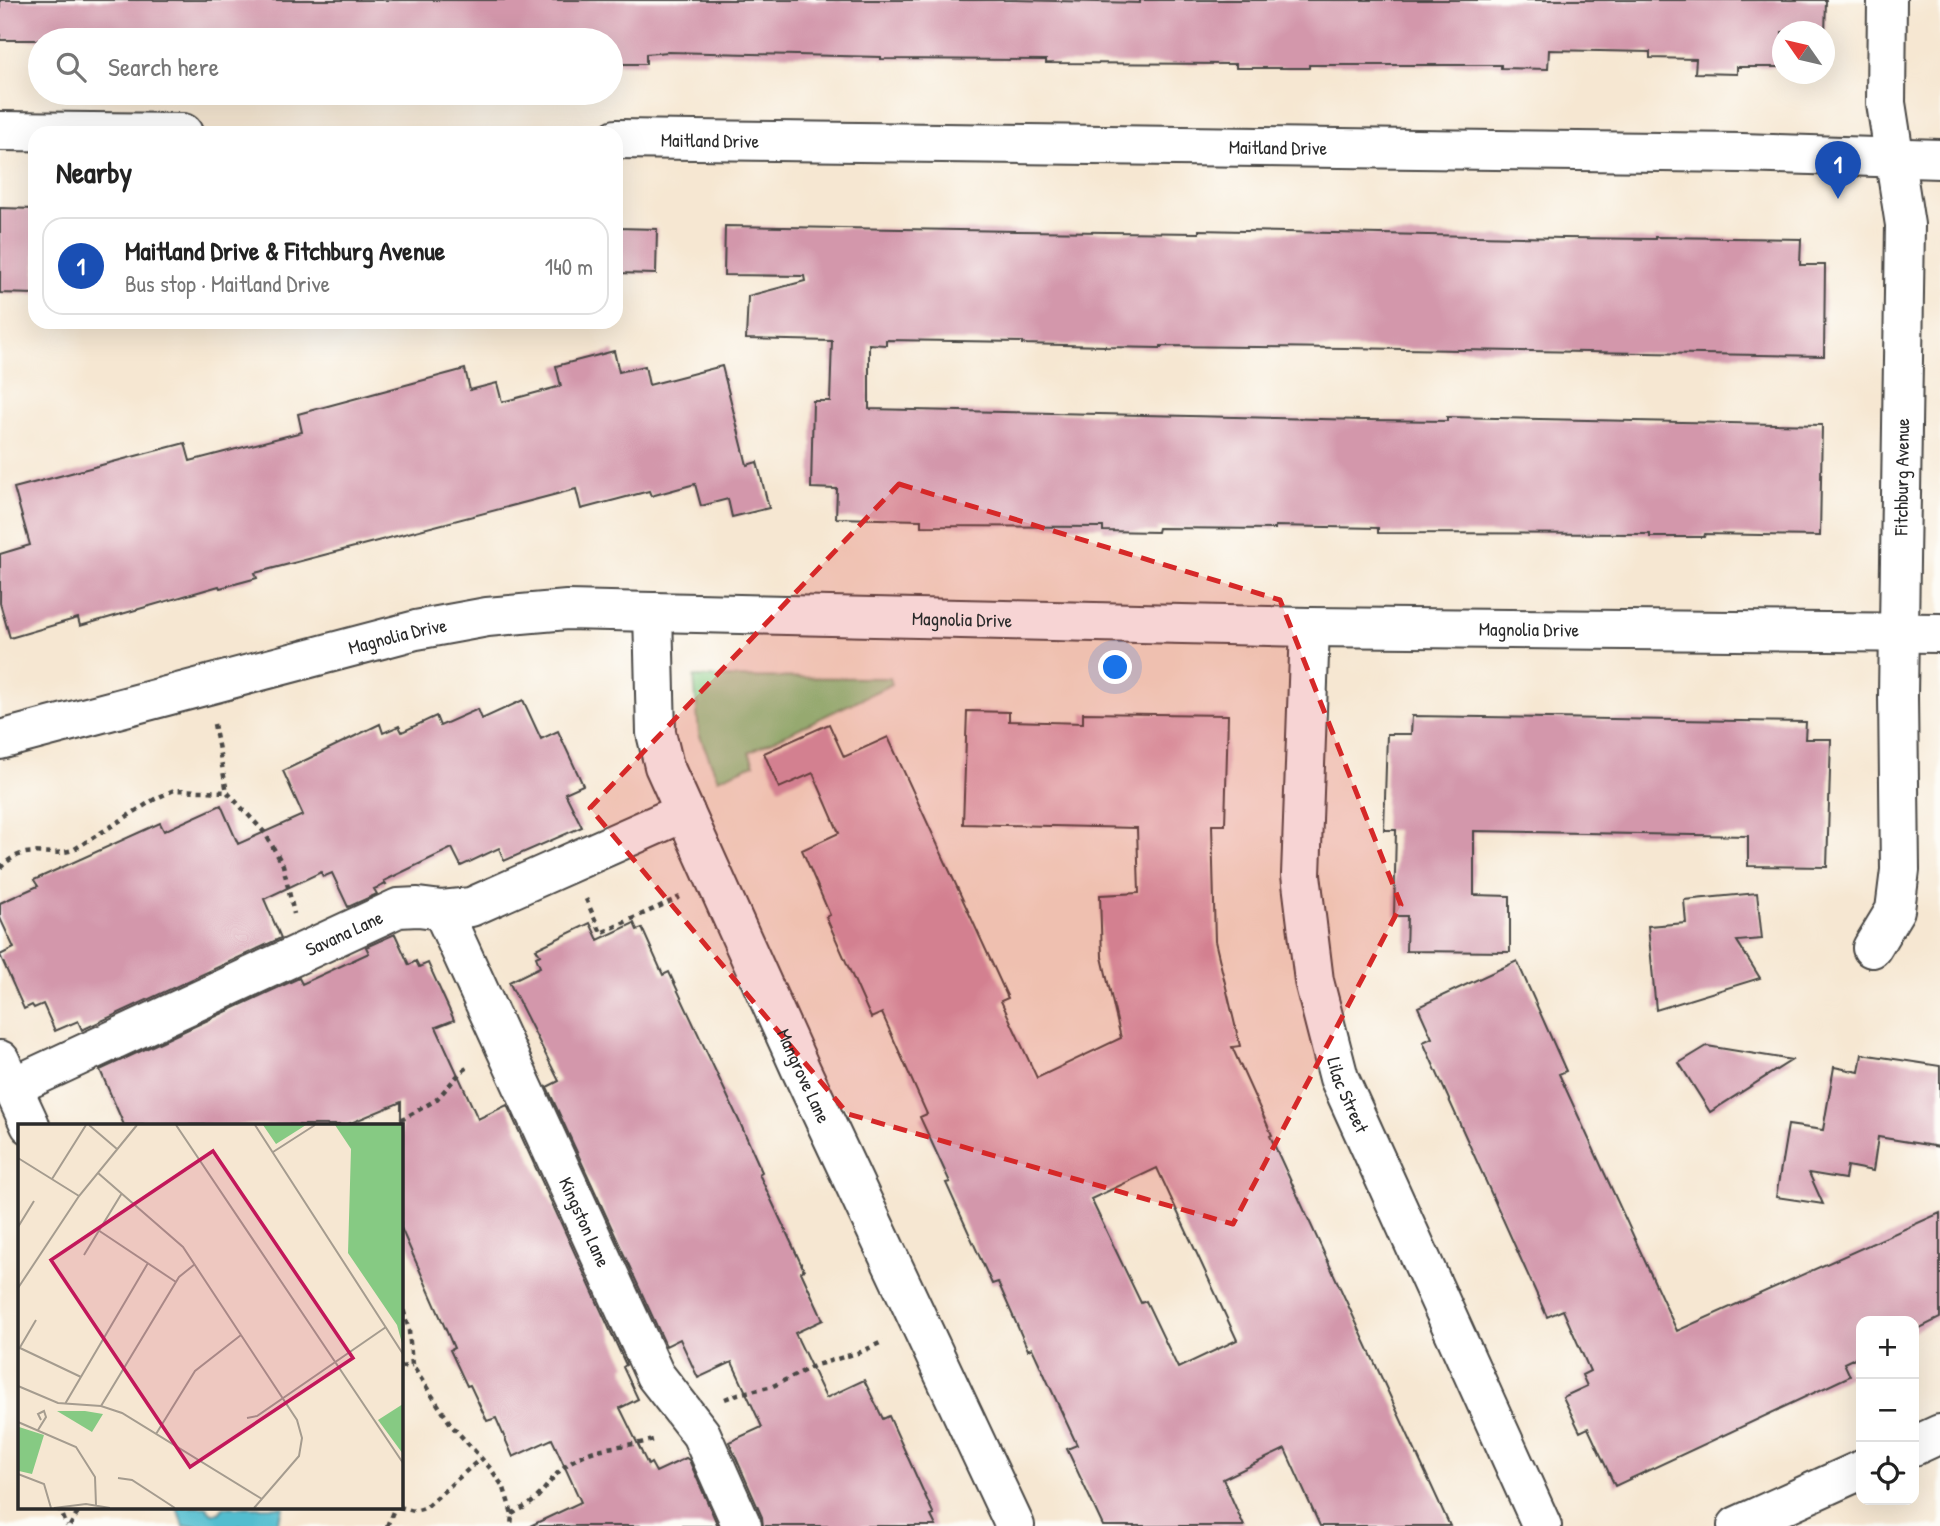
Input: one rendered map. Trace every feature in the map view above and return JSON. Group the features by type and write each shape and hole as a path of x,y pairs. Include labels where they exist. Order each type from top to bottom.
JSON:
{"street":[{"name":"Fitchburg Avenue","path":"1872,948 1895,910 1900,870 1905,225 1886,103 1887,0"},
{"path":"0,131 28,131"},
{"name":"Maitland Drive","path":"623,139 1742,153 1940,159"},
{"name":"Magnolia Drive","path":"0,740 416,630 487,617 567,610 1310,627 1940,633"},
{"name":"Mangrove Lane","path":"653,612 656,733 664,766 801,1070 1015,1526"},
{"name":"Lilac Street","path":"1310,627 1301,875 1314,981 1339,1078 1542,1526"},
{"name":"Savana Lane","path":"6,1074 311,949 398,908 442,910 471,907 685,812"},
{"name":"Kingston Lane","path":"442,910 655,1375 701,1434 742,1526"},
{"path":"6,1074 30,1124"},
{"path":"1919,1444 1940,1434"},
{"path":"1737,1526 1856,1472"}],"path":[{"path":"206,685 228,792 265,833 283,865 297,926 311,949"},
{"path":"0,868 15,854 60,854 72,850 174,790 228,792"},
{"path":"569,864 601,933 716,880"},
{"path":"394,1124 436,1100 461,1072 504,1047"},
{"path":"402,1305 409,1332 412,1365 452,1426 480,1460 491,1469 504,1488 512,1514 511,1526"},
{"path":"512,1514 531,1503 553,1475 575,1459 602,1449 633,1446 672,1435 727,1398 773,1386 816,1365 861,1352 921,1323"},
{"path":"402,1367 412,1365"},
{"path":"401,1508 414,1511 425,1508 480,1460"},
{"path":"59,1508 68,1526"},
{"path":"68,1526 80,1508"},
{"path":"387,1526 396,1508"}],"highlighted area":[{"path":"899,484 1280,600 1401,905 1233,1224 848,1114 590,808"}],"green space":[{"path":"694,677 890,678 892,684 749,752 754,764 718,779 699,734"}],"water":[{"path":"177,1508 207,1508 212,1513 219,1513 223,1508 284,1508 276,1526 183,1526"}],"building":[{"path":"0,0 1015,0 1140,3 1140,0 1826,0 1825,21 1772,21 1772,67 1737,67 1737,74 1695,73 1696,59 1650,58 1650,52 1549,50 1548,69 1501,68 1501,65 1309,65 1309,68 1236,68 1236,64 1046,63 1046,60 881,59 668,52 646,54 646,64 623,64 623,28 28,28 28,40 0,40"},
{"path":"0,208 28,209 28,294 0,293"},
{"path":"725,226 1801,239 1800,265 1825,265 1824,356 1345,348 1161,348 886,340 886,345 869,344 869,409 1365,420 1447,421 1447,417 1822,425 1820,536 1705,534 1704,537 1650,537 1650,534 1378,533 1378,528 1275,526 1275,529 1158,528 1157,532 1103,531 1103,527 921,526 921,520 836,518 837,489 811,488 813,401 830,401 832,341 746,339 748,296 805,281 804,276 724,275"},
{"path":"623,228 657,229 656,274 623,273"},
{"path":"614,351 619,372 645,366 649,385 722,366 747,465 757,462 769,508 732,517 728,499 701,506 695,484 651,496 649,491 581,509 576,489 255,573 257,578 220,588 219,586 80,626 78,618 10,638 0,603 0,554 30,545 14,488 185,443 190,461 302,432 298,414 465,369 470,390 497,383 502,402 561,386 556,366"},
{"path":"523,700 541,739 558,731 583,785 565,793 582,827 504,861 499,848 461,866 452,848 384,881 386,884 374,889 377,894 348,907 332,873 323,877 321,872 264,899 281,938 82,1030 78,1021 55,1031 43,1004 24,1009 0,955 14,948 0,918 0,903 38,886 34,880 160,823 164,831 221,805 238,844 303,815 283,771 380,724 383,733 399,726 402,732 436,716 440,726 478,709 482,719"},
{"path":"967,711 1009,712 1009,721 1083,723 1083,713 1228,715 1225,825 1212,825 1215,941 1240,1046 1232,1047 1272,1135 1270,1136 1450,1526 1320,1526 1285,1449 1223,1479 1244,1526 1103,1526 1067,1449 1077,1445 1032,1348 1028,1350 998,1282 992,1284 946,1183 950,1182 920,1117 927,1114 882,1013 871,1018 826,917 830,915 802,850 839,833 813,773 779,788 764,753 829,724 844,757 888,737 1008,998 1001,1001 1037,1078 1121,1038 1102,957 1100,895 1139,893 1137,828 963,824","holes":["1157,1168 1237,1340 1178,1368 1146,1301 1141,1303 1091,1199"]},
{"path":"1412,716 1806,722 1805,739 1831,739 1827,867 1748,866 1748,836 1474,831 1474,895 1510,896 1510,952 1406,951 1407,916 1394,916 1396,830 1384,830 1387,734 1411,734"},
{"path":"1757,893 1762,939 1737,941 1760,978 1656,1010 1648,926 1686,923 1684,900"},
{"path":"590,923 598,940 634,923 637,930 642,928 663,975 669,972 762,1172 759,1174 804,1270 801,1272 823,1320 795,1333 826,1398 864,1380 883,1419 889,1416 934,1515 931,1516 936,1526 763,1526 762,1517 729,1442 762,1427 732,1362 698,1378 680,1339 666,1346 547,1087 559,1081 509,982 540,967 536,957 540,955 536,949"},
{"path":"395,934 409,965 416,961 419,967 428,963 454,1020 436,1027 478,1119 507,1105 626,1365 623,1367 638,1399 620,1408 648,1465 651,1463 656,1472 686,1458 689,1460 718,1526 530,1526 581,1502 552,1439 513,1457 496,1418 487,1421 450,1350 454,1348 402,1230 401,1102 348,1124 124,1124 100,1070 299,978 302,984 369,953 366,947"},
{"path":"1517,961 1566,1071 1559,1074 1677,1331 1940,1213 1940,1318 1919,1328 1919,1316 1856,1316 1856,1357 1844,1363 1850,1376 1615,1486 1588,1428 1580,1432 1563,1397 1587,1386 1582,1375 1590,1371 1563,1310 1547,1317 1423,1042 1432,1038 1418,1007"},
{"path":"1707,1046 1792,1060 1710,1112 1679,1063"},
{"path":"1862,1054 1940,1066 1940,1147 1878,1137 1873,1171 1847,1166 1845,1179 1809,1173 1823,1204 1776,1197 1788,1125 1823,1130 1834,1067 1859,1072"}],"place":[{"name":"Maitland Drive & Fitchburg Avenue","path":"1838,199"}]}
